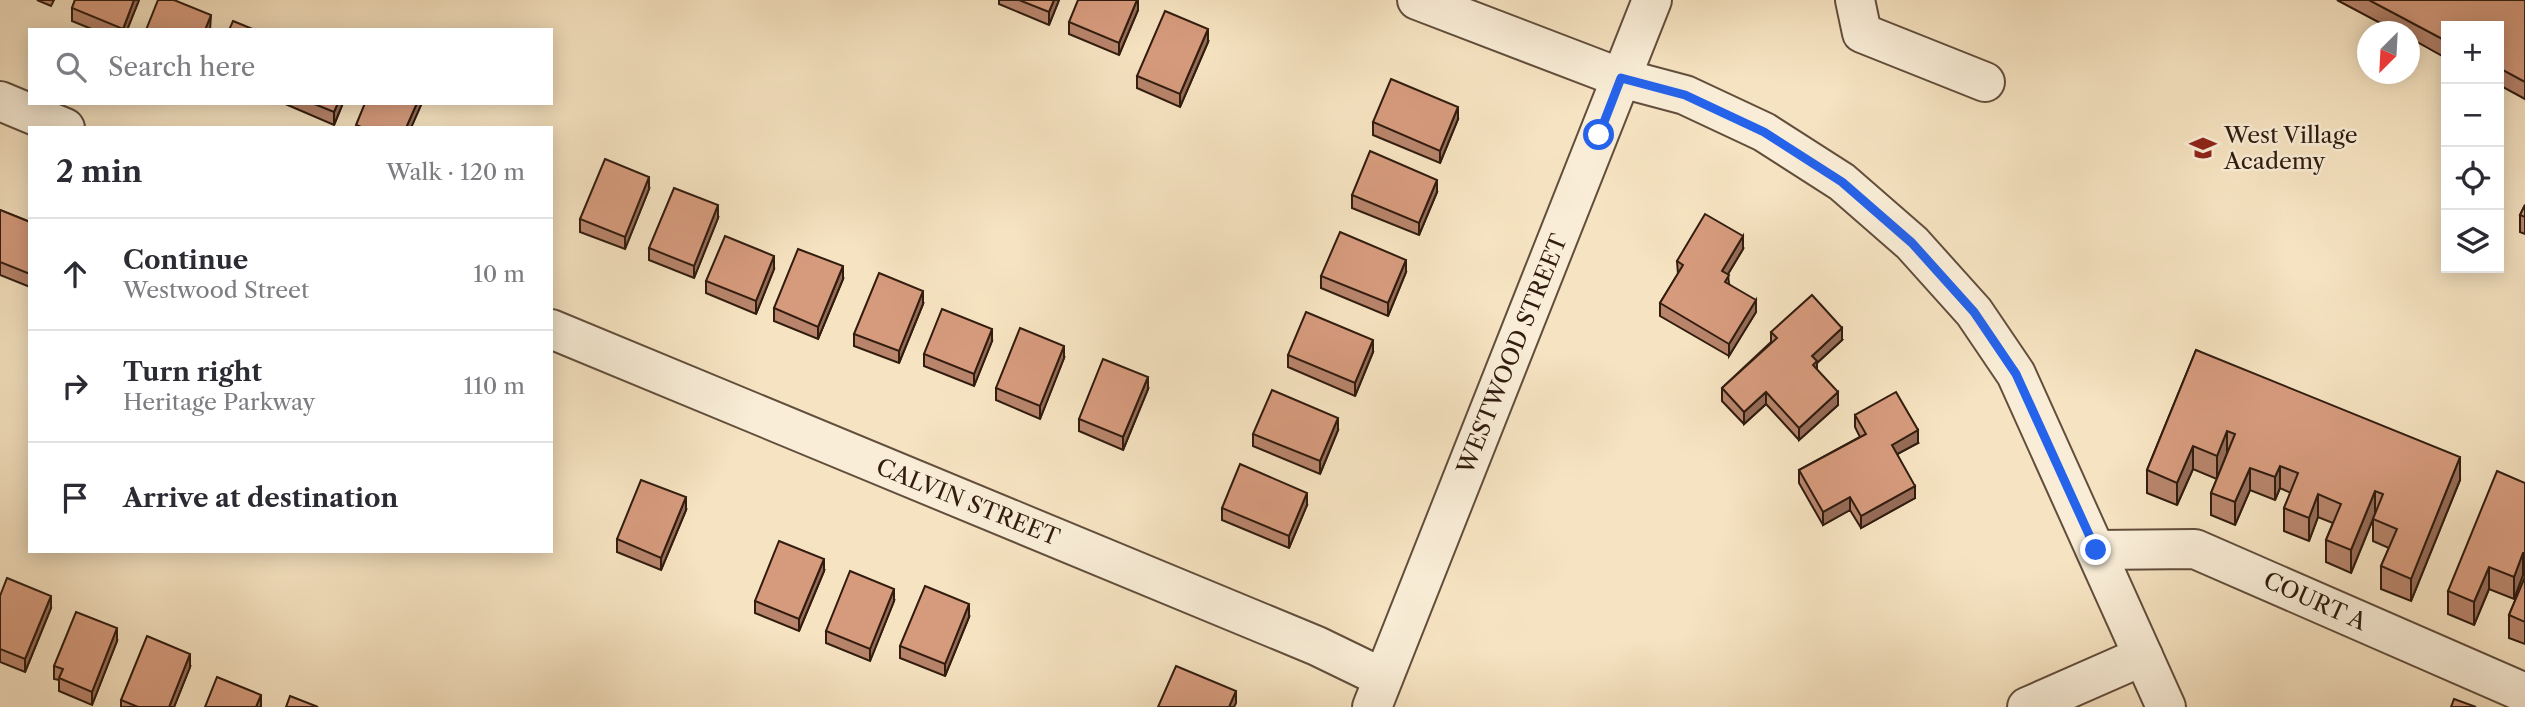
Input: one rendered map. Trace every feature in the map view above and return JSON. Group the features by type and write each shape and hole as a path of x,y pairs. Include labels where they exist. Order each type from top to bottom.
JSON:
{"street":[{"path":"1417,0 1621,78 1685,95 1764,132 1842,182 1912,243 1974,312 2016,374 2166,707"},
{"name":"WESTWOOD STREET","path":"1378,692 1652,0"},
{"path":"1855,0 1862,33 1984,82"},
{"path":"0,101 60,126"},
{"name":"CALVIN STREET","path":"553,330 1317,646 1378,692"},
{"name":"COURT A","path":"2096,550 2195,549 2525,692"},
{"path":"2028,707 2143,656"}],"building":[{"path":"75,0 134,0 123,28 72,8"},
{"path":"158,0 174,0 211,15 206,28 147,28"},
{"path":"1019,0 1054,0 1049,12"},
{"path":"1078,0 1137,0 1119,43 1069,22"},
{"path":"2369,0 2525,0 2525,82 2504,71 2504,21 2441,21 2441,38 2420,27 2420,21 2408,21"},
{"path":"1165,11 1208,29 1180,94 1137,76"},
{"path":"233,21 250,28 230,28"},
{"path":"1391,79 1458,107 1440,151 1373,122"},
{"path":"317,105 337,105 334,112"},
{"path":"364,105 416,105 407,126 356,125"},
{"path":"1370,151 1437,180 1419,223 1352,195"},
{"path":"605,159 649,177 625,237 580,219"},
{"path":"674,188 718,205 694,266 649,248"},
{"path":"0,210 28,221 28,273 0,262"},
{"path":"1705,214 1743,236 1722,271 1729,275 1725,282 1756,300 1729,344 1660,303 1683,265 1677,261"},
{"path":"1340,232 1406,260 1388,303 1321,276"},
{"path":"725,236 774,256 756,301 706,281"},
{"path":"798,249 843,266 818,327 774,308"},
{"path":"879,273 923,291 899,351 854,334"},
{"path":"1812,295 1842,328 1812,356 1817,361 1813,365 1838,392 1799,428 1766,392 1744,412 1722,388 1777,338 1771,332"},
{"path":"942,309 992,329 974,374 924,354"},
{"path":"1306,312 1373,340 1355,383 1288,355"},
{"path":"1020,328 1064,346 1040,406 996,388"},
{"path":"2196,350 2460,457 2411,579 2381,566 2397,529 2373,519 2383,494 2375,491 2351,550 2326,540 2341,504 2318,494 2309,518 2284,508 2298,473 2280,466 2275,477 2250,468 2235,502 2211,493 2235,434 2227,431 2217,456 2193,446 2177,483 2147,470"},
{"path":"1103,359 1148,377 1123,437 1079,419"},
{"path":"1272,390 1338,418 1320,461 1253,434"},
{"path":"1896,392 1918,430 1892,445 1915,486 1861,516 1850,497 1823,512 1799,470 1866,434 1855,415"},
{"path":"1240,464 1307,493 1289,536 1222,508"},
{"path":"2497,471 2525,483 2525,553 2514,577 2489,567 2474,602 2448,591"},
{"path":"641,480 686,497 661,558 617,539"},
{"path":"779,541 824,559 799,619 755,601"},
{"path":"850,571 894,589 870,649 826,631"},
{"path":"2525,577 2525,622 2509,615"},
{"path":"7,578 51,596 25,659 0,649 0,596"},
{"path":"925,586 969,604 945,664 900,646"},
{"path":"76,612 117,628 92,692 59,678 63,669 54,666"},
{"path":"147,636 190,654 169,707 138,707 121,700"},
{"path":"1176,666 1236,691 1229,707 1158,707"},
{"path":"217,677 261,695 256,707 205,707"},
{"path":"290,696 318,707 286,707"},
{"path":"2454,699 2476,707 2451,707"}],"place":[{"name":"West Village Academy","path":"2203,148"}],"route":[{"path":"1599,135 1621,78 1685,95 1764,132 1842,182 1912,243 1974,312 2016,374 2096,550"}]}
